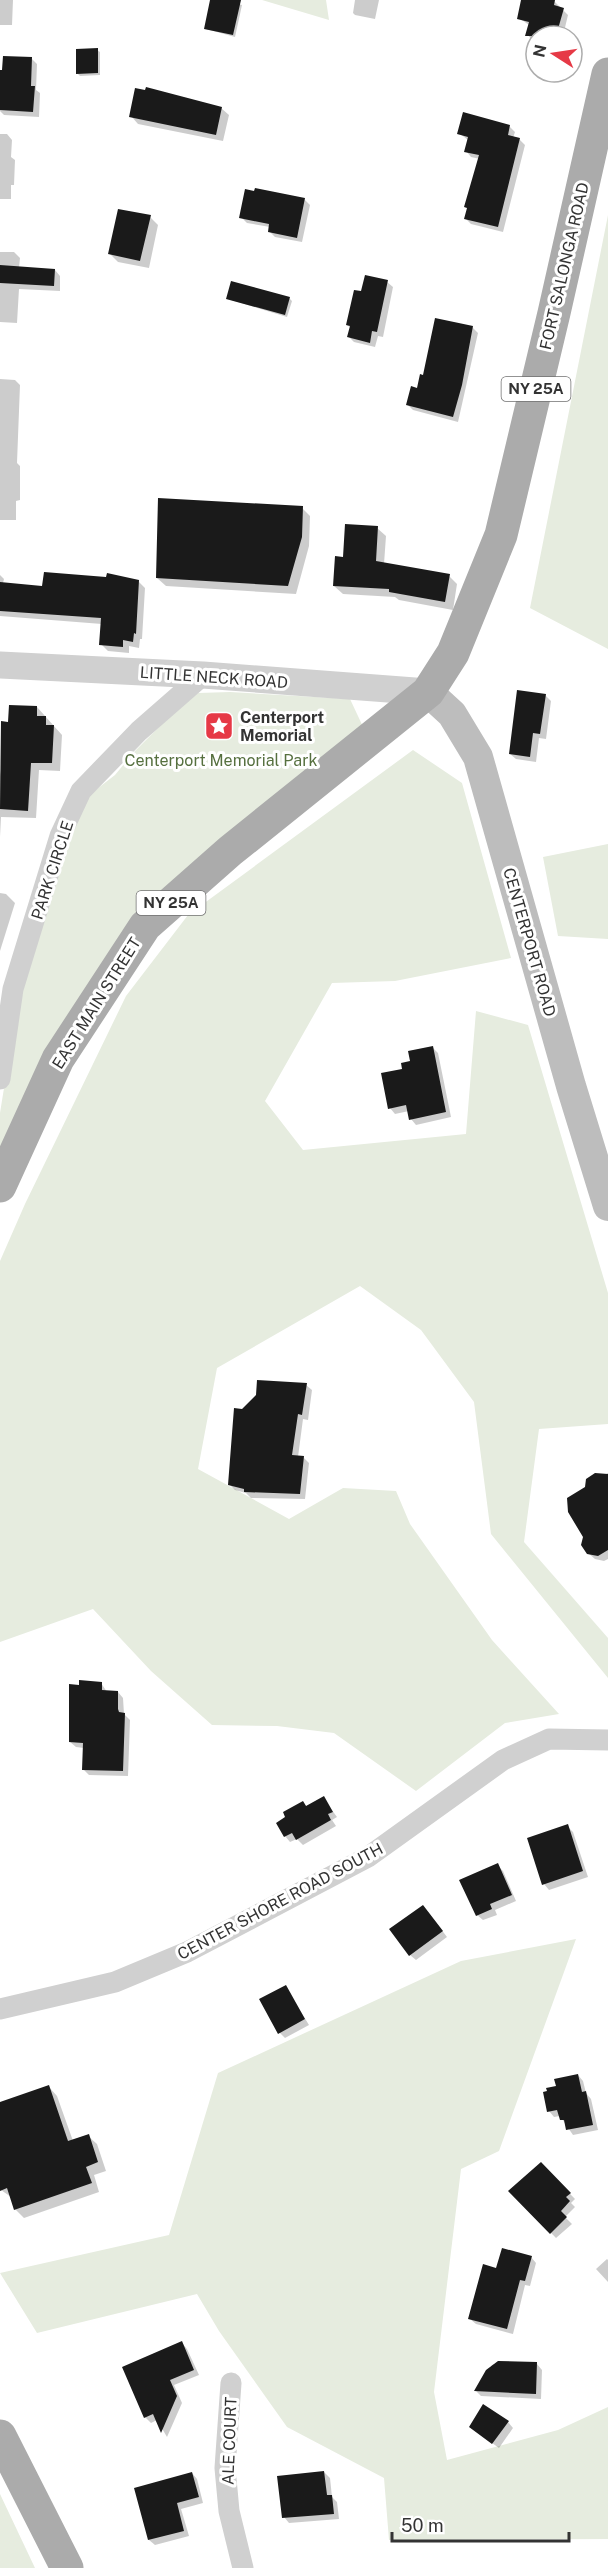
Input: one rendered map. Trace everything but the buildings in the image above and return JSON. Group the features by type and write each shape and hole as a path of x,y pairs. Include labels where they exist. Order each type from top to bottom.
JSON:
{"main road":[{"name":"FORT SALONGA ROAD","path":"428,692 453,653 501,535 608,74"},
{"name":"EAST MAIN STREET","path":"0,1186 58,1059 145,926 230,851 428,692"},
{"name":"CENTERPORT ROAD","path":"428,692 452,714 478,757 567,1075 608,1206"},
{"path":"0,2436 67,2568"}],"street":[{"name":"LITTLE NECK ROAD","path":"0,665 203,675 428,692"},
{"name":"PARK CIRCLE","path":"0,1079 14,989 60,836 81,791 139,731 203,675"},
{"name":"CENTER SHORE ROAD SOUTH","path":"0,2009 115,1982 187,1952 368,1857 503,1760 549,1739 608,1740"},
{"name":"ALE COURT","path":"231,2383 225,2468 229,2511 243,2568"}],"green space":[{"path":"262,0 326,0 329,20"},
{"path":"608,215 608,649 530,608"},
{"name":"Centerport Memorial Park","path":"230,692 350,699 365,731 144,915 0,1171 0,1113 19,995 84,799 115,775 134,752 171,715 198,693"},
{"path":"413,750 462,783 511,958 395,981 332,983 265,1101 303,1150 466,1134 476,1011 528,1025 608,1293 608,1424 539,1429 524,1542 608,1638 608,1678 491,1534 474,1402 421,1330 360,1286 217,1368 198,1469 289,1519 343,1488 396,1491 410,1524 492,1640 559,1714 505,1723 416,1791 334,1733 277,1726 212,1725 151,1671 93,1609 0,1642 0,1261 25,1204 126,996 188,915"},
{"path":"608,844 608,939 558,936 543,857"},
{"path":"576,1939 499,2151 461,2169 434,2392 447,2460 558,2430 608,2407 608,2539 389,2540 384,2478 287,2427 219,2331 197,2294 37,2333 0,2273 169,2235 218,2073 461,1961"},
{"path":"0,2494 35,2568 0,2568"}],"place":[{"name":"Centerport Memorial","path":"219,726"}]}
